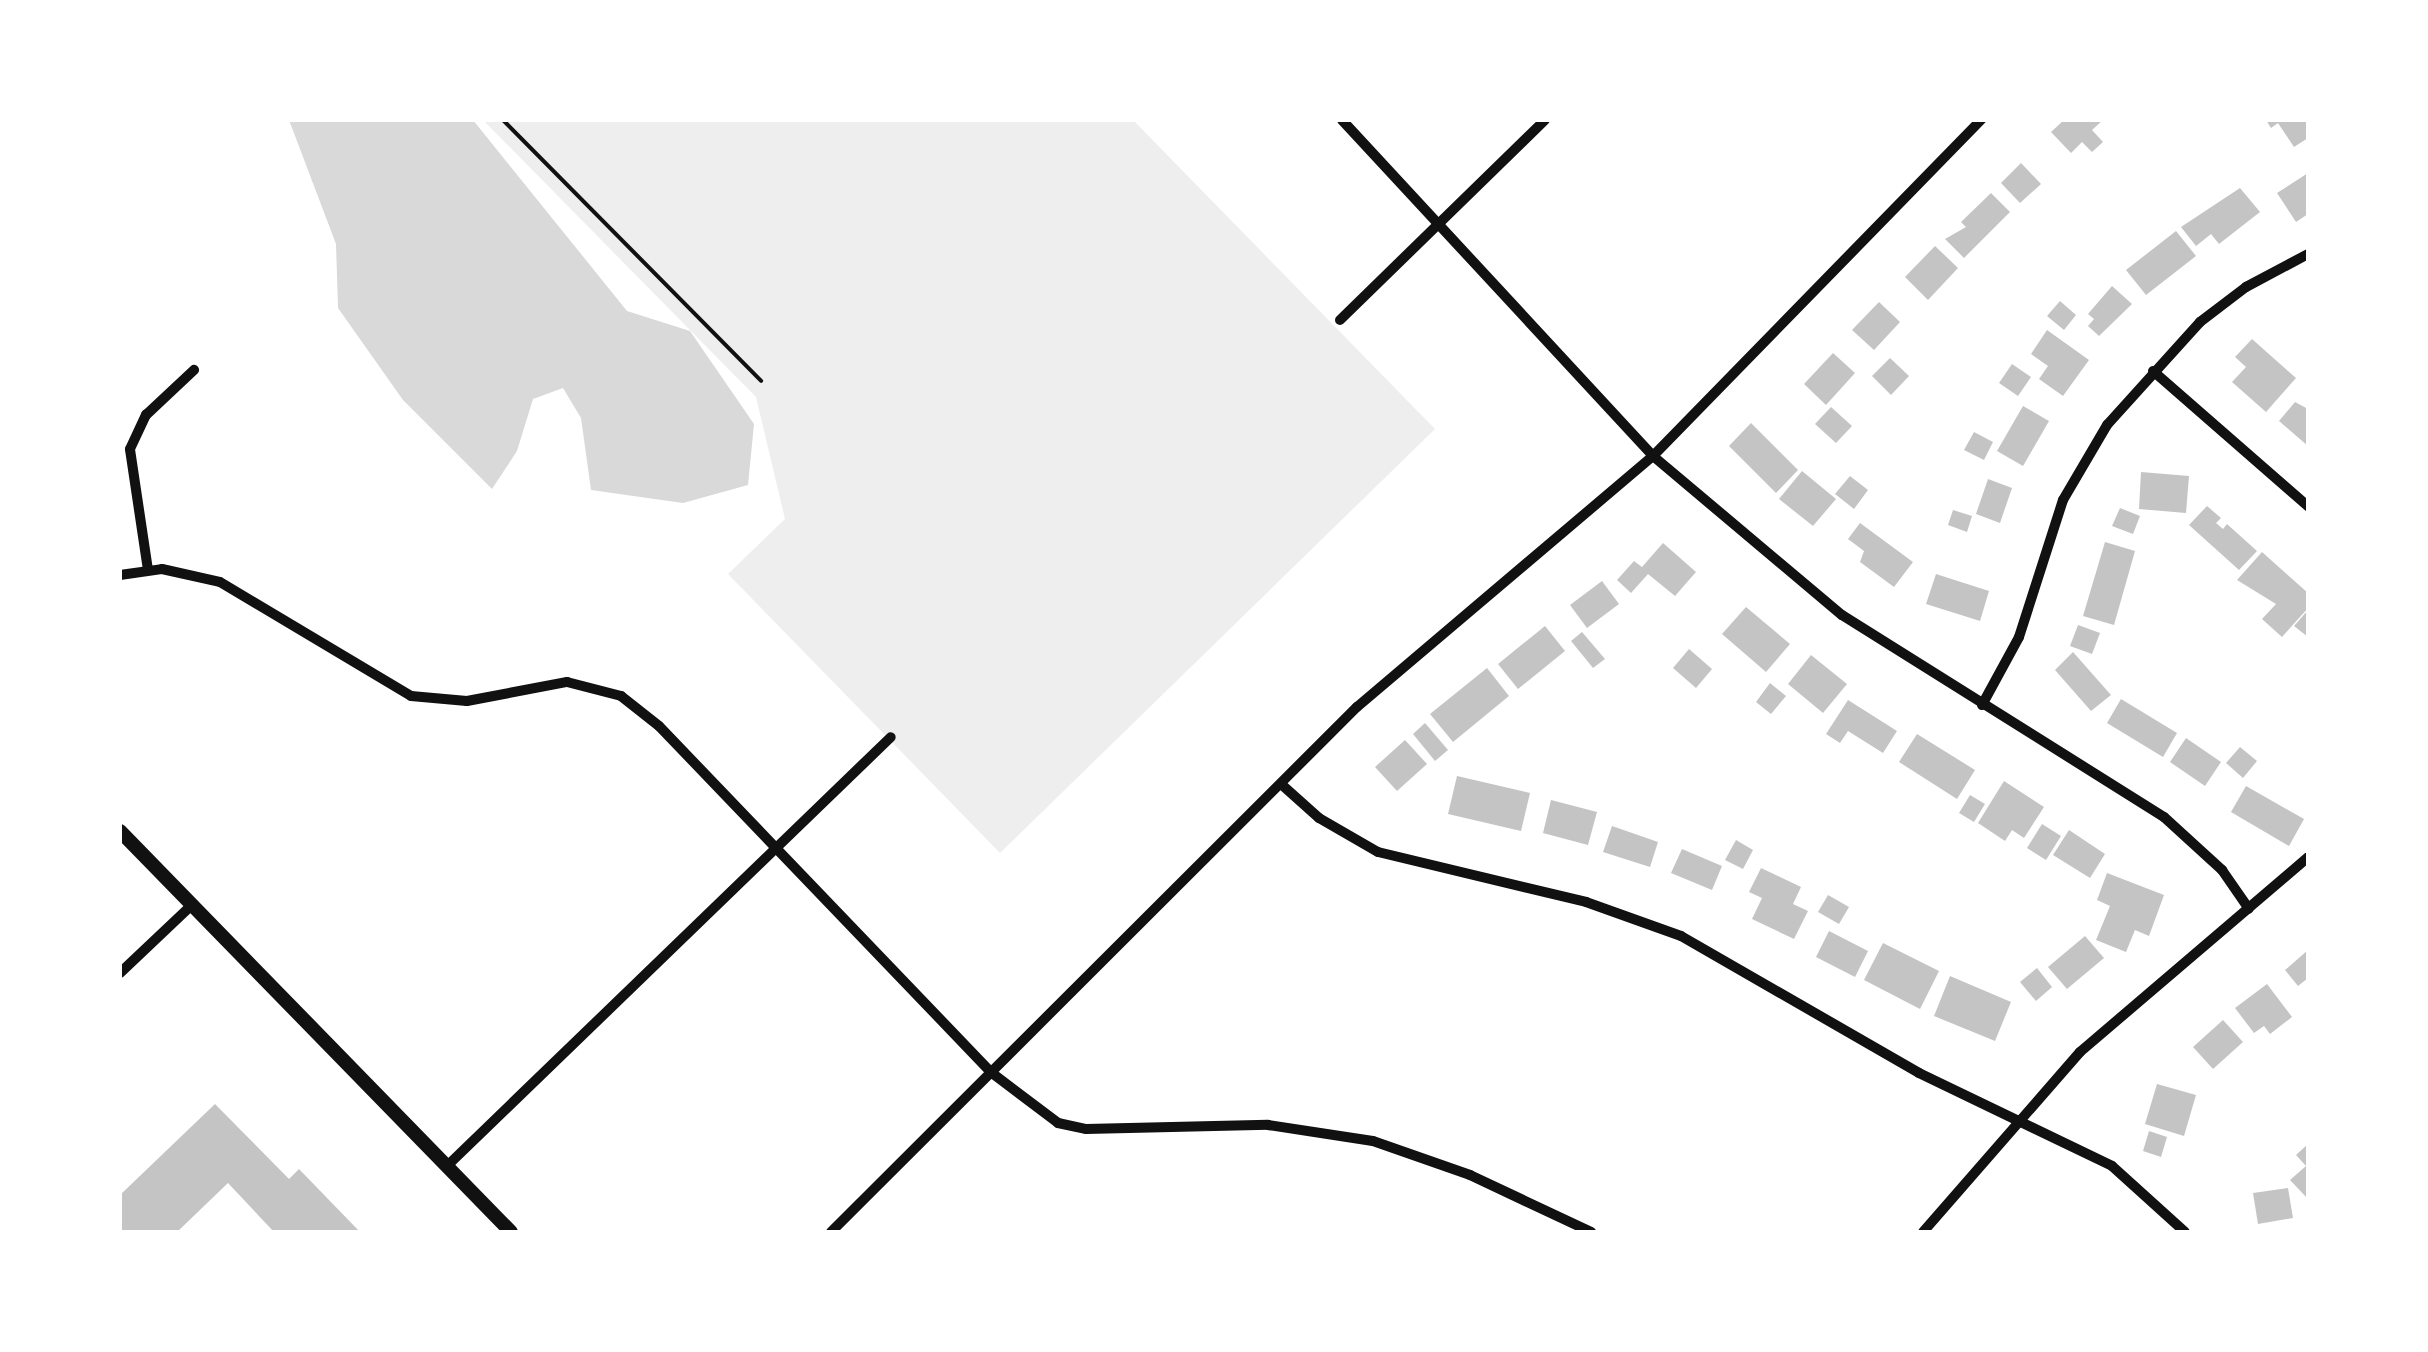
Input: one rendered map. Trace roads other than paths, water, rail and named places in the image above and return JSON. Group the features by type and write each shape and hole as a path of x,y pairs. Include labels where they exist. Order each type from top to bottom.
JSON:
{"street":[{"path":"1342,120 1653,456 1842,615 2164,818 2222,870 2249,908"},
{"path":"1340,320 1545,120"},
{"path":"831,1232 1417,653 1539,558 1653,456 1981,120"},
{"path":"1982,705 2020,637 2063,500 2084,459 2153,370 2234,295 2308,254"},
{"path":"148,570 130,449 146,415 194,370"},
{"path":"2153,370 2308,506"},
{"path":"120,575 148,570 220,582 412,696 467,701 567,682 621,696 777,846 992,1074 1038,1113 1086,1130 1268,1125 1373,1141 1470,1175 1591,1232"},
{"path":"447,1166 891,737"},
{"path":"1281,784 1320,818 1378,852 1586,902 1681,936 1919,1073 2112,1166 2185,1232"},
{"path":"120,831 511,1232"},
{"path":"1923,1232 2080,1052 2308,857"},
{"path":"120,972 192,905"}]}
